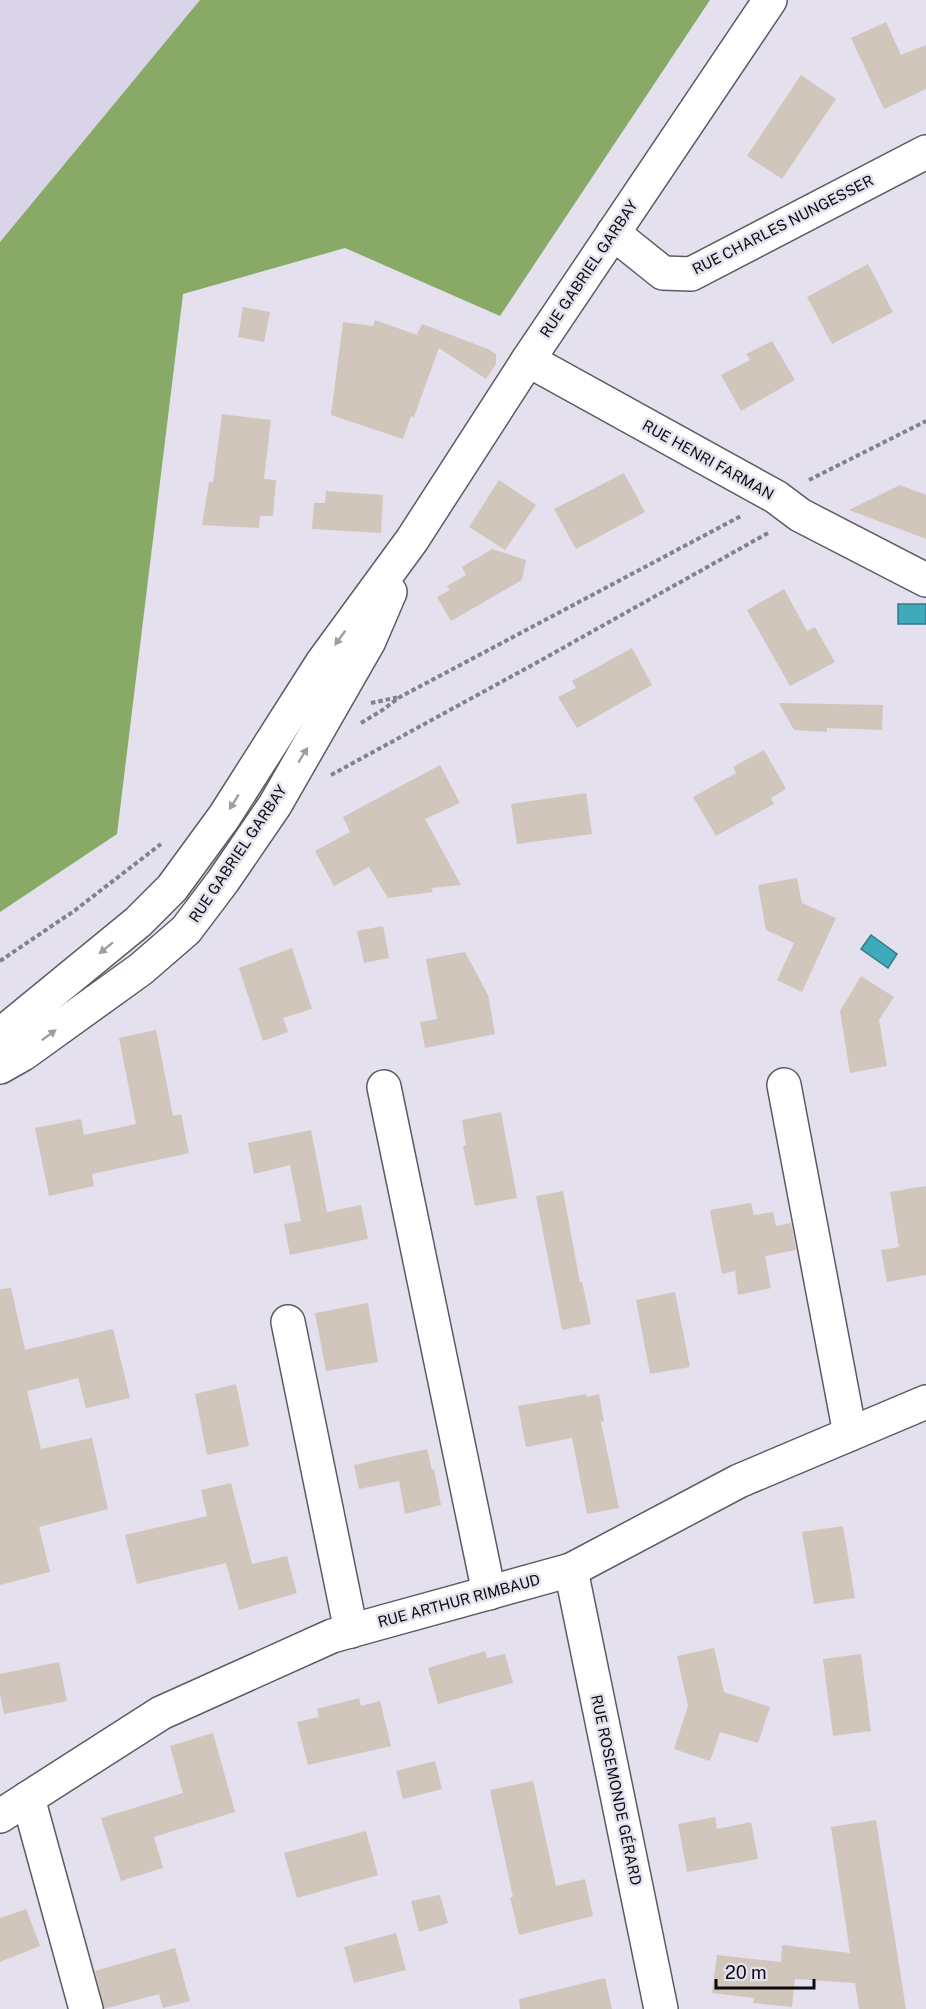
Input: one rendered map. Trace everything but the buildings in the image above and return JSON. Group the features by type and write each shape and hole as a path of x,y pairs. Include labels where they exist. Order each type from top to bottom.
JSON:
{"street":[{"name":"RUE GABRIEL GARBAY","path":"0,1035 138,922 172,888 224,817 322,663 412,540 528,360 771,0"},
{"name":"RUE CHARLES NUNGESSER","path":"613,233 663,273 691,274 926,152"},
{"name":"RUE HENRI FARMAN","path":"528,360 788,506 926,580"},
{"name":"RUE GABRIEL GARBAY","path":"0,1067 23,1054 141,969 186,930 275,805 325,719 369,641 412,540"},
{"path":"784,1085 850,1434"},
{"path":"384,1087 489,1593"},
{"path":"288,1322 351,1631"},
{"name":"RUE ARTHUR RIMBAUD","path":"0,1816 161,1713 332,1636 571,1570 739,1481 926,1402"},
{"name":"RUE ROSEMONDE GÉRARD","path":"571,1570 661,2009"},
{"path":"28,1798 86,2009"}],"path":[{"path":"324,779 536,663 926,421"},
{"path":"400,697 788,506"},
{"path":"0,961 74,912 161,844"}],"shaded area":[{"path":"0,0 200,0 0,242"}],"green space":[{"path":"200,0 710,0 500,316 345,248 183,294 117,834 0,912 0,242"}],"water":[{"path":"898,604 926,604 926,624 898,624"},
{"path":"871,935 897,954 888,968 861,949"}]}
